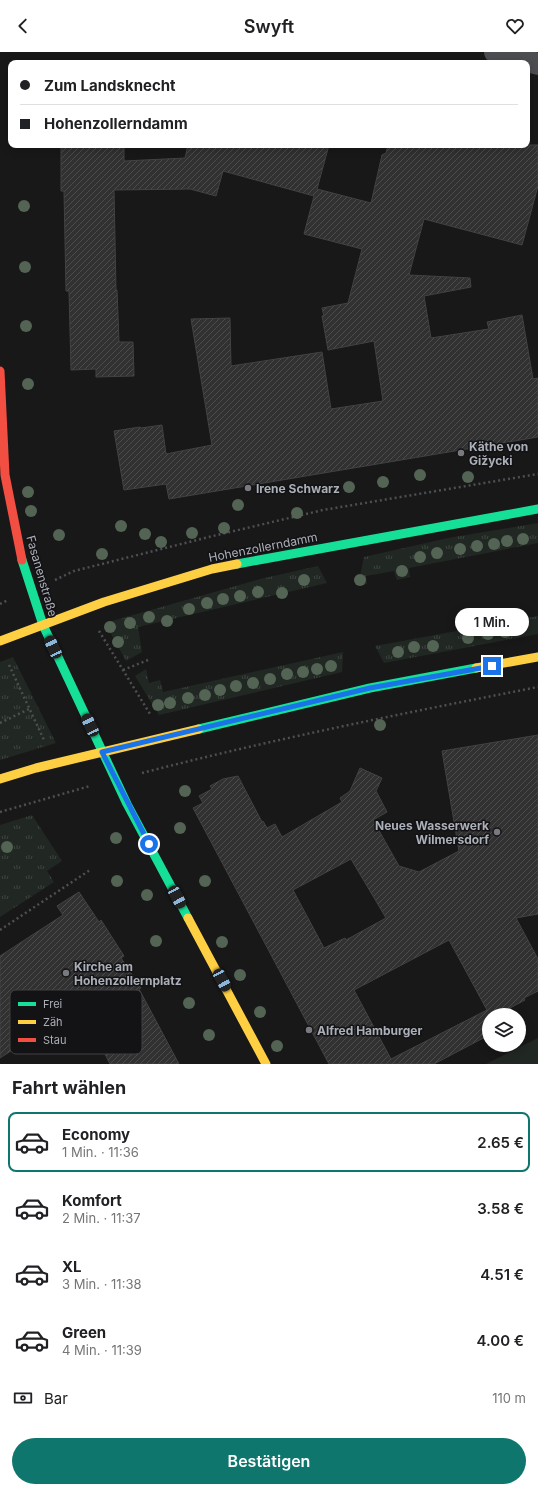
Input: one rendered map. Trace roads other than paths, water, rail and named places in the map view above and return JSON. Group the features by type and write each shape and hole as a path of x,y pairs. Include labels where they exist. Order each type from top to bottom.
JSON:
{"main road":[{"name":"Fasanenstraße","path":"0,371 5,475 22,561 43,625 131,811 266,1064"},
{"name":"Hohenzollerndamm","path":"0,641 104,602 212,569 538,509"},
{"path":"0,779 102,752 370,688 538,657"}],"street":[{"path":"495,52 524,60"}],"place":[{"name":"Käthe von Gižycki","path":"461,453"},
{"name":"Irene Schwarz","path":"248,488"},
{"name":"Neues Wasserwerk Wilmersdorf","path":"497,832"},
{"name":"Kirche am Hohenzollernplatz","path":"66,973"},
{"name":"Alfred Hamburger","path":"309,1030"}]}
